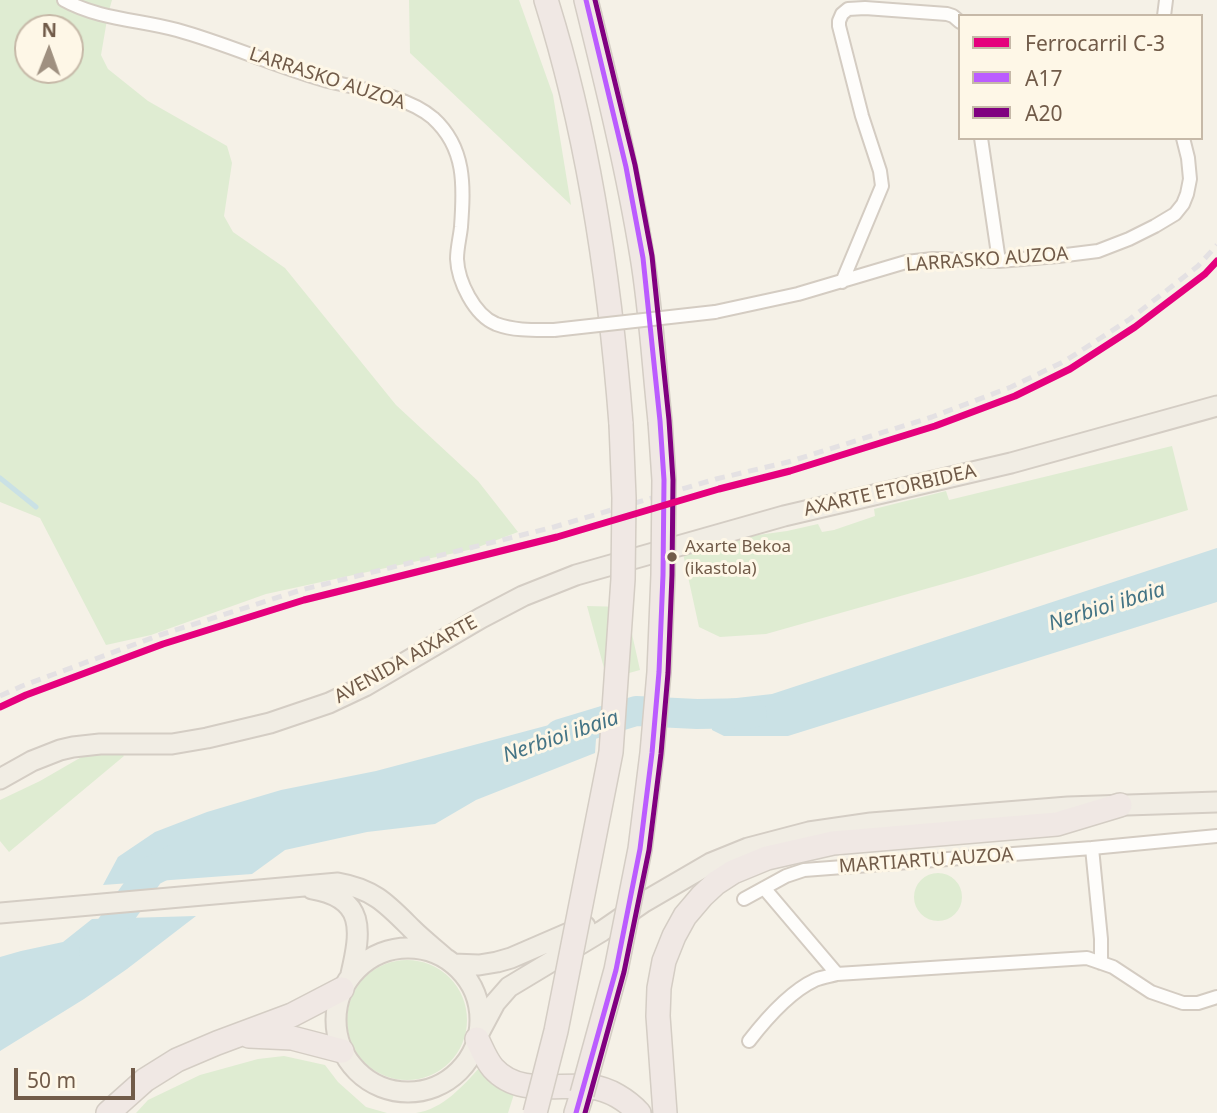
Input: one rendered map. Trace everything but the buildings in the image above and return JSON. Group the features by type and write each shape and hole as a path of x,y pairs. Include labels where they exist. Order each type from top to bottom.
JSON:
{"highway":[{"path":"535,1113 556,1031 611,752 623,579 624,498 621,424 608,288 597,214 577,117 546,0"},
{"path":"580,1107 618,957 640,849 653,753 663,575 664,480 649,305 635,214 586,0"},
{"path":"665,1113 658,1016 664,961 685,915 716,883 733,872 767,858 833,843 1056,824 1120,805"},
{"path":"108,1113 145,1080 177,1060 292,1015 347,981"},
{"path":"523,1113 541,1056 556,1031"},
{"path":"239,1036 292,1038 342,1051"},
{"path":"478,1036 493,1068 503,1076 522,1084 543,1088 593,1087 618,1096 639,1113"}],"main road":[{"path":"1210,407 1217,394"},
{"name":"AXARTE ETORBIDEA","path":"564,580 784,516 1011,463 1210,407"},
{"name":"AVENIDA AIXARTE","path":"0,779 32,761 60,750 83,746 160,745 192,741 271,723 329,703 365,686 523,596 564,580"},
{"path":"293,887 331,893 354,914 358,926 359,940 337,1004 335,1020 342,1051 358,1072 380,1086 396,1091 414,1091 431,1088 460,1069 471,1055 495,1003 509,987 711,863 748,848 809,832 872,823 1120,805 1217,802"},
{"path":"0,913 338,883 360,887 381,899 414,932 450,961 470,983 479,1007 478,1036"},
{"path":"347,981 364,962 379,953 396,948 431,951 450,961 479,965 512,958 644,902"}],"street":[{"name":"LARRASKO AUZOA","path":"64,0 75,6 117,18 177,30 321,79 405,102 432,117 447,134 459,159 463,182 457,260 464,290 478,310 495,324 523,330 554,330 715,312 798,294 906,262 999,261 1098,251 1129,239 1175,214 1183,204 1190,179 1184,140"},
{"path":"842,282 882,186 839,26 842,13 848,9 864,8 947,14 958,20"},
{"path":"981,140 999,261"},
{"name":"MARTIARTU AUZOA","path":"744,899 786,876 804,870 1217,836"},
{"path":"1092,848 1101,963"},
{"path":"764,888 837,974"},
{"path":"749,1041 795,993 816,980 837,974 1087,958 1114,967 1151,992 1183,1003 1198,1003 1217,997"}],"green space":[{"path":"0,0 112,0 101,55 108,69 148,101 227,146 232,163 224,216 233,232 285,268 396,405 478,481 518,532 473,549 266,594 151,635 106,645 40,518 0,502"},
{"path":"409,0 519,0 553,95 571,205 410,53"},
{"path":"1172,446 1188,510 975,575 766,634 720,637 699,627 682,549 818,524 822,532 834,530 875,516 874,509 946,491 949,500"},
{"path":"587,606 626,607 640,670 607,679"},
{"path":"85,755 124,756 9,852 0,841 0,800"},
{"path":"938,873 947,874 955,880 961,888 961,906 955,914 947,920 938,921 929,920 921,914 915,906 914,897 915,888 921,880 929,874"},
{"path":"407,960 430,965 449,978 462,997 467,1020 462,1043 449,1062 430,1075 407,1080 384,1075 365,1062 352,1043 347,1020 352,997 365,978 384,965"},
{"path":"284,1056 325,1065 338,1082 366,1107 387,1113 136,1113 148,1100 200,1075 258,1059"},
{"path":"480,1067 514,1094 508,1113 416,1113 444,1102"}],"water":[{"path":"1217,548 1217,602 788,736 724,736 712,730 710,701 772,694"},
{"path":"598,712 595,753 476,800 435,824 367,832 285,850 252,874 103,885 118,857 155,832 207,812 281,790 376,771"},
{"path":"196,916 84,999 0,1051 0,957 63,942 92,919"}],"waterway":[{"path":"0,478 36,507"},
{"name":"Nerbioi ibaia","path":"560,734 636,711 752,713"},
{"name":"Nerbioi ibaia","path":"94,951 150,872 175,859"}],"railway":[{"path":"0,696 160,635 301,590 554,527 716,479 788,462 932,417 1011,387 1065,361 1130,319 1198,266 1217,245"}],"rail line":[{"name":"C-3","path":"0,707 163,644 304,600 557,537 790,471 935,426 1015,396 1070,369 1135,327 1205,274 1217,261"}],"transit line":[{"name":"A17","path":"576,1113 616,970 640,849 659,672 664,480 643,258 626,167 586,0"},
{"name":"A20","path":"585,1113 624,972 649,850 668,673 673,480 652,256 635,165 595,0"}],"place":[{"name":"Axarte Bekoa (ikastola)","path":"672,557"}]}
